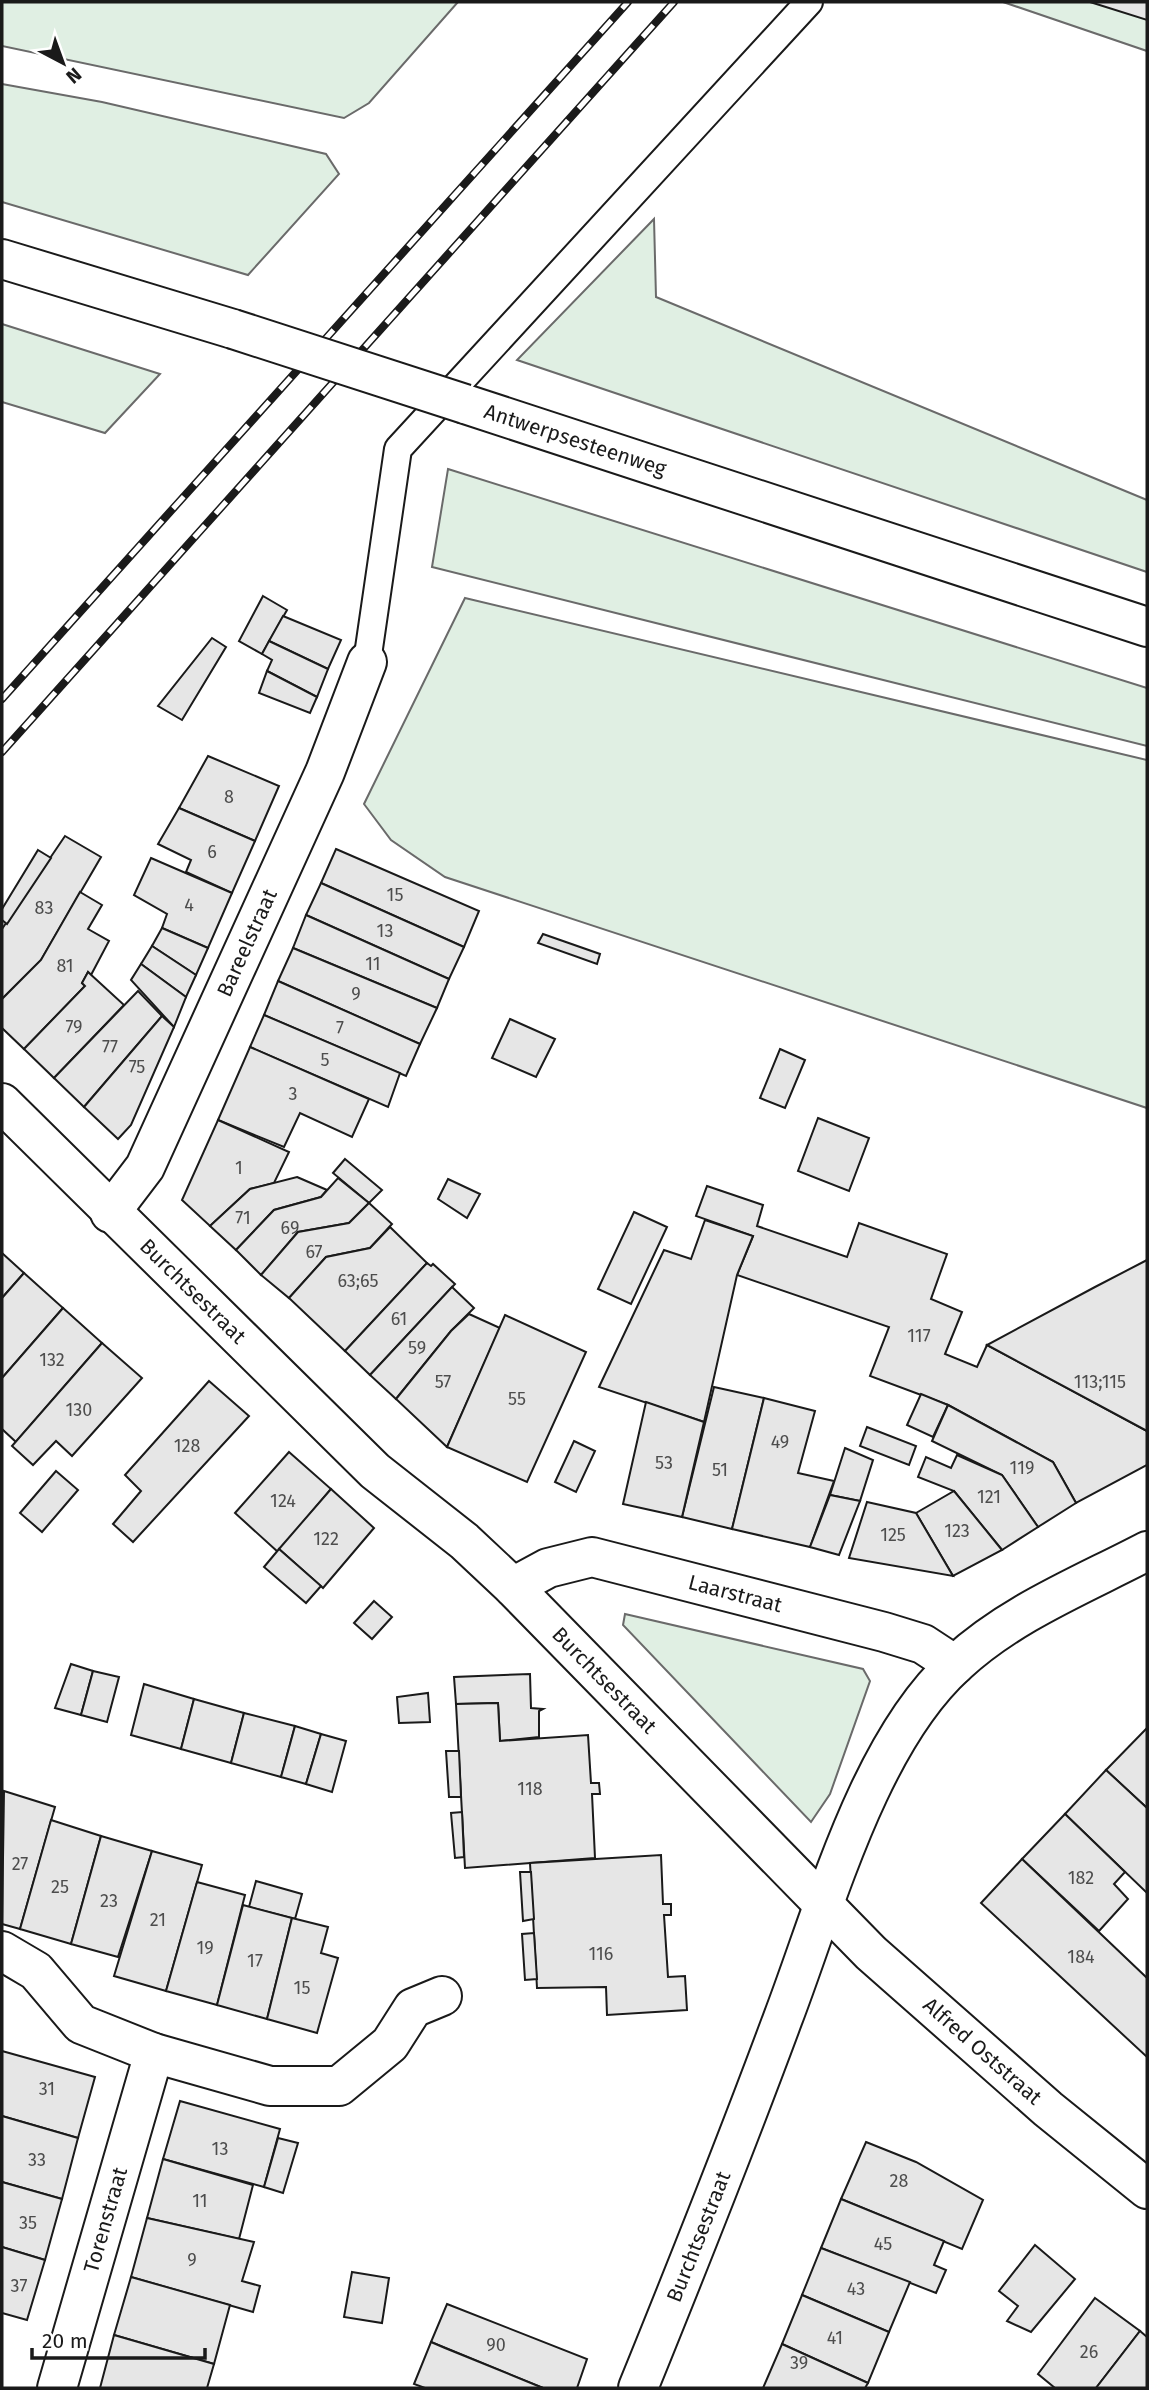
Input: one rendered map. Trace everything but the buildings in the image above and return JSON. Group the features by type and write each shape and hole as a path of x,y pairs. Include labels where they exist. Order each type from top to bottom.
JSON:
{"street":[{"name":"Antwerpsesteenweg","path":"2,259 233,329 1147,627"},
{"name":"Bareelstraat","path":"110,1213 145,1167 325,772 368,662"},
{"name":"Burchtsestraat","path":"2,1103 110,1213 375,1471 464,1541 513,1587 826,1905 638,2388"},
{"path":"826,1905 875,1779 918,1707 955,1665 1004,1624 1147,1551"},
{"name":"Laarstraat","path":"513,1587 548,1568 592,1557 897,1636 923,1644 955,1665"},
{"name":"Alfred Oststraat","path":"826,1905 871,1953 950,2023 1048,2109 1147,2189"},
{"path":"2,1951 36,1971 81,2024 154,2053 270,2086 339,2086 390,2044 413,2008 442,1996"},
{"name":"Torenstraat","path":"57,2388 154,2053"}],"lane":[{"path":"368,662 398,449 809,2"}],"green space":[{"path":"2,2 458,2 369,103 344,118 2,46"},
{"path":"1003,2 1147,2 1147,51"},
{"path":"2,84 102,102 326,154 339,174 248,275 2,202"},
{"path":"654,219 656,297 1147,500 1147,572 517,360"},
{"path":"2,324 160,374 105,433 2,402"},
{"path":"448,469 1147,688 1147,746 432,567"},
{"path":"465,598 1147,760 1147,1108 445,877 391,840 364,804"},
{"path":"625,1614 863,1669 870,1681 830,1794 811,1822 623,1625"}],"railway":[{"path":"2,699 628,2"},
{"path":"2,752 674,2"}]}
